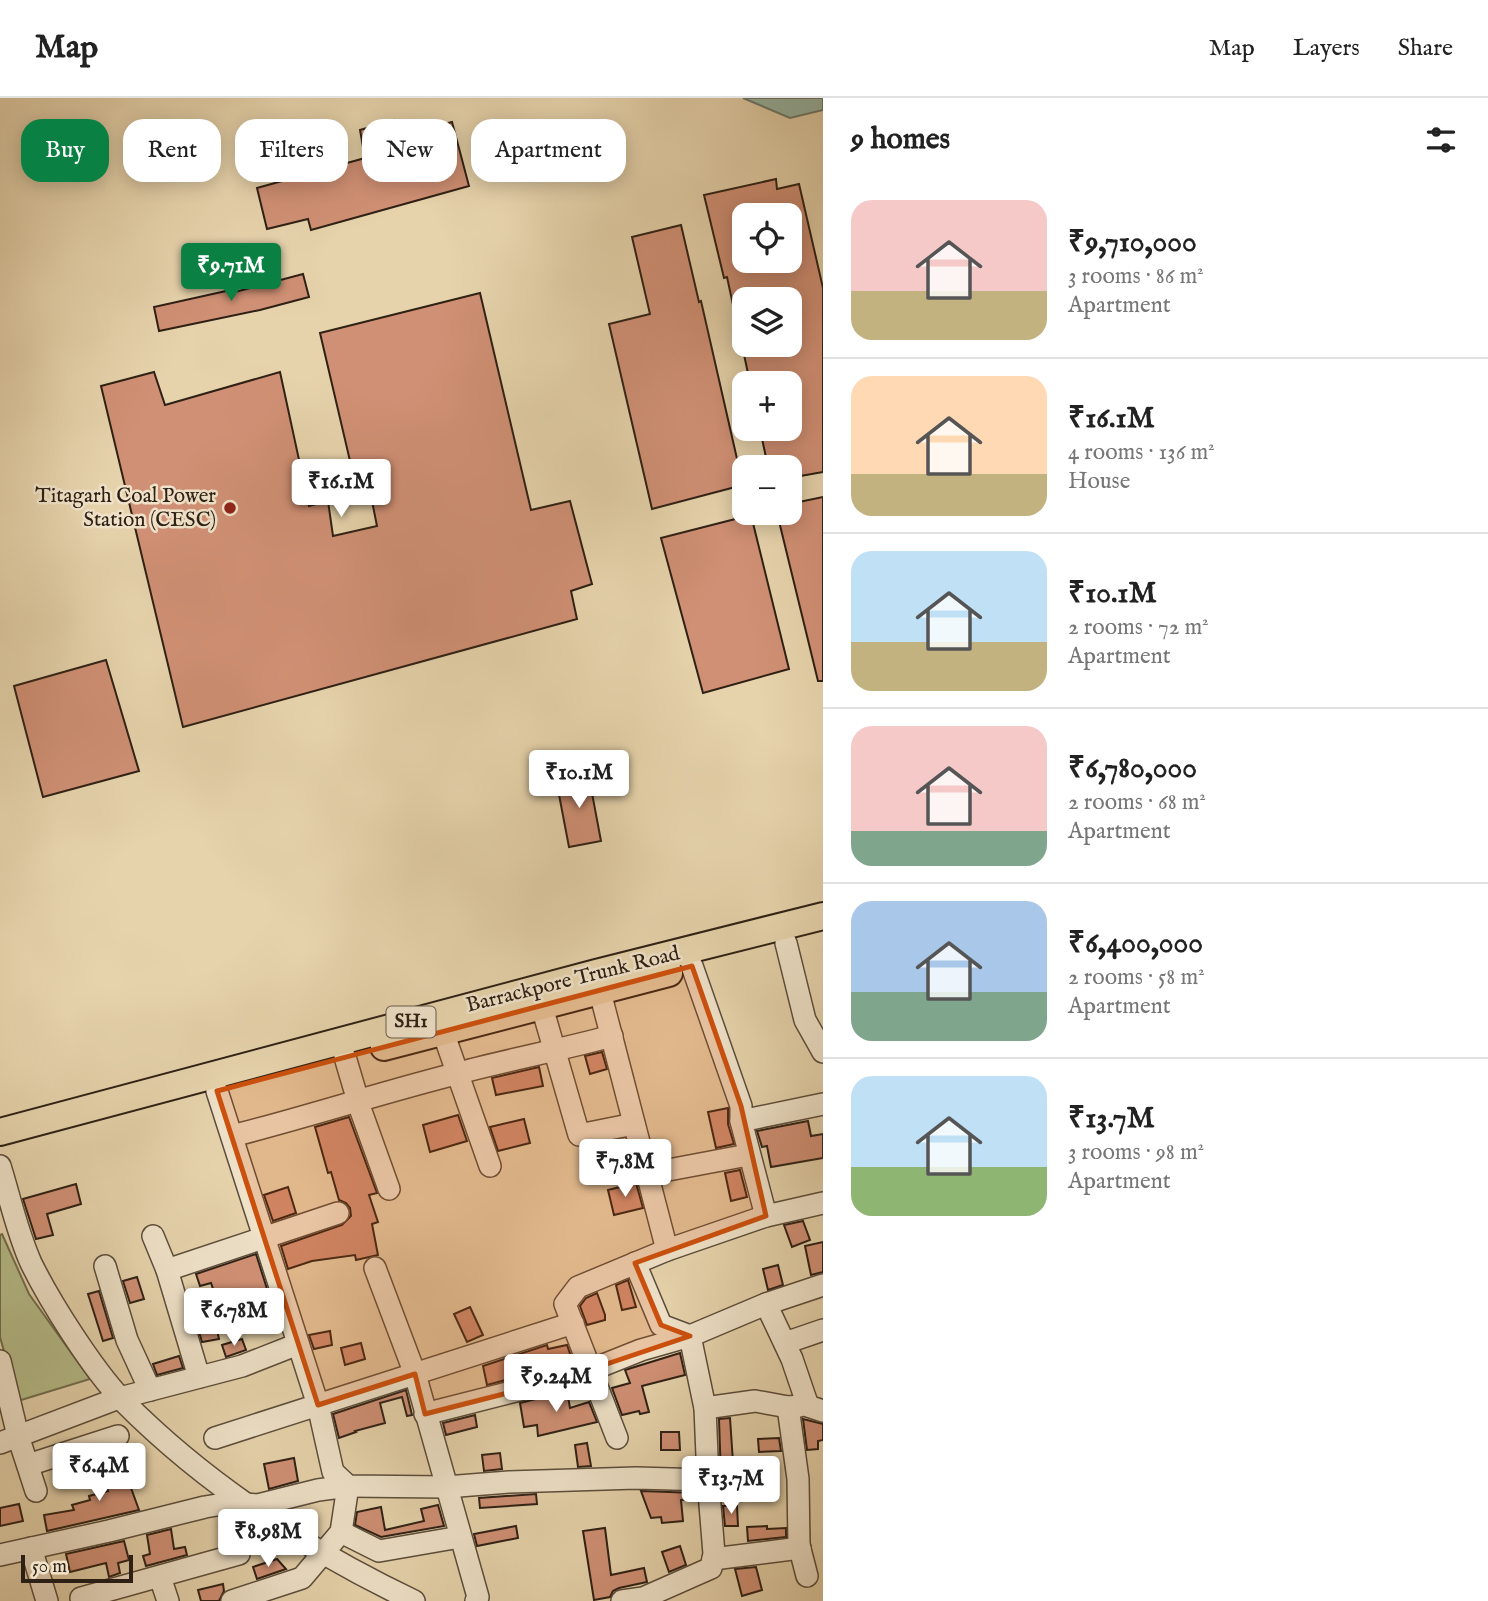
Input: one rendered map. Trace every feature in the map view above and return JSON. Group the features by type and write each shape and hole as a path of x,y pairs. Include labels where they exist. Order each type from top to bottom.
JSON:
{"main road":[{"name":"Barrackpore Trunk Road","path":"0,1132 596,973 823,916"},
{"name":"Barrackpore Trunk Road","path":"0,1149 823,933"}],"street":[{"path":"786,943 805,1020 823,1052"},
{"path":"692,967 741,1106 741,1121 748,1155 766,1216"},
{"path":"600,992 667,1250"},
{"path":"542,1007 579,1135 634,1124"},
{"path":"443,1032 490,1166"},
{"path":"232,1136 314,1116 357,1100 457,1073 612,1036"},
{"path":"345,1057 357,1100 390,1189"},
{"path":"217,1091 318,1405 333,1472 348,1486"},
{"path":"741,1121 823,1104"},
{"path":"647,1174 748,1155"},
{"path":"0,1166 31,1262 49,1296 89,1357 121,1398 179,1452 246,1504 323,1554 414,1601"},
{"path":"617,1438 565,1304 578,1287 667,1250 766,1216 823,1203"},
{"path":"167,1270 262,1236 338,1213"},
{"path":"153,1236 167,1270 199,1377"},
{"path":"635,1263 661,1325 691,1336"},
{"path":"105,1266 127,1340 150,1390"},
{"path":"375,1268 415,1374 478,1597 476,1601"},
{"path":"425,1414 591,1370 641,1350 691,1336 766,1304 823,1285"},
{"path":"766,1304 785,1343 806,1408 798,1479 800,1548 807,1576"},
{"path":"215,1438 573,1323"},
{"path":"785,1343 823,1330"},
{"path":"622,1601 643,1598 711,1568 713,1559 705,1408 691,1336"},
{"path":"9,1439 121,1398 242,1366 298,1344"},
{"path":"0,1361 9,1439 27,1465 36,1491"},
{"path":"705,1408 755,1401 806,1408"},
{"path":"27,1465 118,1436"},
{"path":"0,1555 205,1507 229,1503 258,1505 318,1490 348,1486 446,1487 636,1478 708,1480"},
{"path":"232,1601 256,1589 302,1578 341,1532 348,1486"},
{"path":"341,1532 379,1551 460,1537"},
{"path":"31,1548 47,1601"},
{"path":"713,1559 800,1548"},
{"path":"81,1598 239,1554"},
{"path":"160,1577 168,1601"}],"highlighted area":[{"path":"692,966 741,1106 766,1216 635,1263 661,1325 690,1336 559,1380 425,1414 415,1374 318,1405 217,1091"}],"green space":[{"path":"2,1234 29,1294 90,1379 18,1401 0,1337"}],"shaded area":[{"path":"743,98 823,98 823,110 790,118"}],"building":[{"path":"457,141 469,186 311,230 308,219 267,229 257,188 279,182 348,182 348,163 362,159 362,182 457,182"},
{"path":"776,179 777,189 799,184 823,288 823,472 802,476 802,455 765,455 763,441 802,441 802,371 747,371 745,357 802,357 802,287 732,287 732,300 727,277 724,278 704,195"},
{"path":"681,225 736,455 732,455 732,488 652,509 609,324 650,314 632,237"},
{"path":"303,274 309,297 159,331 154,307 235,289 235,292"},
{"name":"Titagarh Coal Power Station (CESC)","path":"480,293 531,510 570,501 592,584 571,591 577,619 183,727 101,386 154,372 165,405 280,372 309,506 328,501 333,536 377,526 370,491 358,495 320,333"},
{"path":"823,497 823,681 818,681 780,525 802,525 802,501"},
{"path":"732,520 732,525 753,525 789,669 703,693 661,538"},
{"path":"106,660 139,771 43,797 14,686"},
{"path":"588,772 601,841 569,847 556,779"},
{"path":"602,1052 607,1069 590,1074 585,1056"},
{"path":"539,1067 543,1086 496,1095 492,1078"},
{"path":"728,1108 728,1124 734,1144 716,1148 708,1112"},
{"path":"458,1115 467,1141 430,1152 423,1125"},
{"path":"349,1117 377,1193 369,1195 378,1222 372,1224 378,1255 356,1260 355,1255 312,1261 288,1269 281,1246 342,1225 351,1216 350,1208 339,1200 331,1172 328,1173 315,1127"},
{"path":"524,1119 530,1143 498,1151 490,1127"},
{"path":"808,1121 811,1136 823,1134 823,1158 771,1167 767,1146 762,1147 757,1131"},
{"path":"740,1170 747,1197 731,1201 725,1173"},
{"path":"636,1183 643,1208 614,1215 608,1190"},
{"path":"76,1184 81,1204 47,1214 53,1235 36,1239 23,1199"},
{"path":"288,1187 296,1213 273,1221 264,1195"},
{"path":"803,1221 810,1240 792,1247 784,1225"},
{"path":"823,1242 823,1272 811,1275 805,1246"},
{"path":"256,1254 268,1292 234,1301 237,1311 222,1316 211,1283 200,1286 196,1274"},
{"path":"778,1265 783,1285 768,1290 763,1269"},
{"path":"137,1277 144,1299 130,1303 123,1281"},
{"path":"628,1280 636,1307 622,1310 616,1285"},
{"path":"99,1291 113,1338 103,1341 88,1294"},
{"path":"597,1293 605,1320 587,1325 580,1306 586,1298"},
{"path":"470,1307 483,1335 467,1342 454,1314"},
{"path":"215,1321 219,1339 202,1342 197,1325"},
{"path":"330,1331 332,1345 314,1349 309,1335"},
{"path":"242,1339 246,1350 226,1357 222,1345"},
{"path":"361,1343 365,1359 345,1365 341,1348"},
{"path":"547,1345 548,1349 567,1345 573,1362 487,1385 483,1366"},
{"path":"680,1353 685,1375 642,1386 649,1412 622,1415 612,1388 630,1383 625,1370"},
{"path":"179,1356 183,1368 157,1375 153,1364"},
{"path":"406,1390 412,1415 407,1416 402,1397 380,1403 385,1423 339,1438 333,1414"},
{"path":"567,1391 570,1408 589,1402 597,1422 538,1436 537,1425 524,1427 520,1403"},
{"path":"475,1415 477,1427 446,1435 443,1423"},
{"path":"730,1418 734,1477 721,1478 719,1419"},
{"path":"803,1419 823,1424 823,1440 818,1441 818,1449 807,1450"},
{"path":"661,1432 679,1432 680,1450 661,1450"},
{"path":"779,1438 781,1451 759,1452 758,1439"},
{"path":"587,1443 591,1466 578,1467 575,1445"},
{"path":"500,1453 502,1469 484,1471 482,1455"},
{"path":"294,1458 298,1481 269,1489 264,1464"},
{"path":"123,1466 139,1510 47,1531 44,1515 74,1510 72,1505 90,1500 89,1496 108,1491 102,1473"},
{"path":"641,1491 696,1493 696,1498 681,1500 683,1521 662,1523 661,1517 651,1518"},
{"path":"536,1494 537,1504 480,1508 479,1498"},
{"path":"19,1504 23,1521 0,1526 0,1508"},
{"path":"438,1505 444,1526 381,1537 355,1525 357,1512 381,1507 385,1530 424,1521 421,1509"},
{"path":"723,1506 737,1506 738,1526 725,1526"},
{"path":"516,1526 518,1538 477,1546 474,1534"},
{"path":"767,1526 767,1529 786,1528 786,1537 748,1541 747,1527"},
{"path":"605,1528 611,1575 644,1568 647,1582 619,1588 613,1591 610,1597 594,1600 583,1531"},
{"path":"171,1529 174,1549 185,1547 187,1555 146,1566 143,1556 150,1554 147,1535"},
{"path":"124,1541 129,1560 118,1563 120,1573 109,1577 106,1563 70,1572 66,1554"},
{"path":"680,1546 686,1565 669,1572 662,1552"},
{"path":"277,1559 286,1569 257,1579 253,1567"},
{"path":"756,1567 762,1590 742,1596 735,1569"},
{"path":"223,1584 224,1591 219,1601 201,1601 198,1590"}],"place":[{"name":"Titagarh Coal Power Station (CESC)","path":"230,508"}]}
